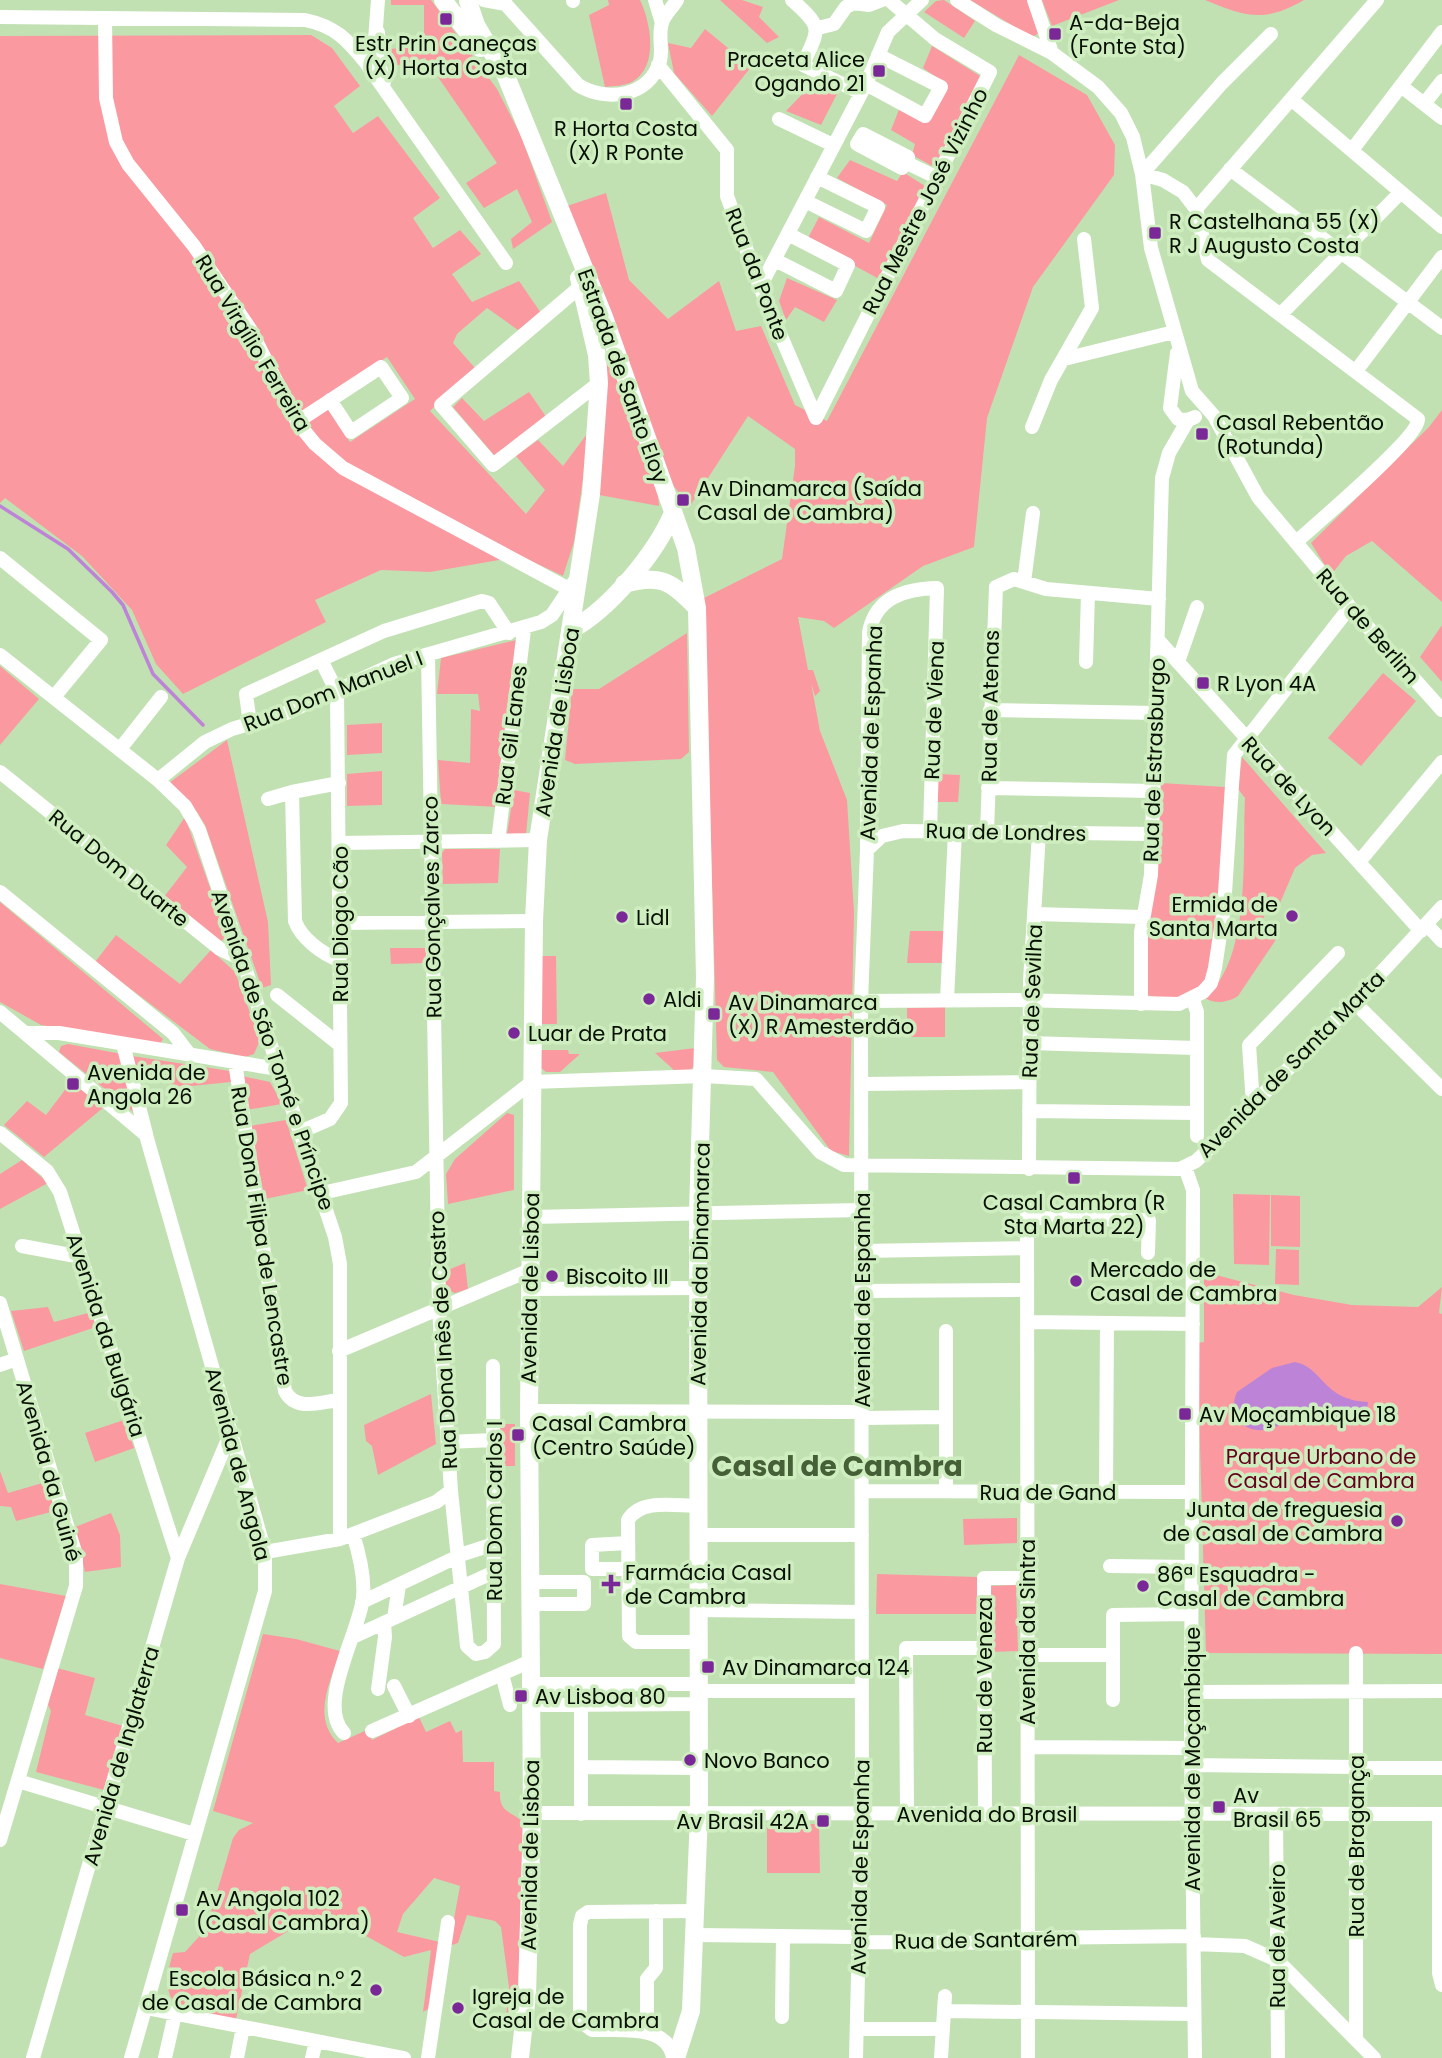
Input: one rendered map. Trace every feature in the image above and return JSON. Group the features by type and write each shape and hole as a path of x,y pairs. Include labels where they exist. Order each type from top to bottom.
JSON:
{"main road":[{"name":"Estrada de Santo Eloy","path":"445,0 462,5 474,0 476,25 506,76 570,240 604,317 673,513"},
{"name":"Estrada de Santo Eloy","path":"445,0 468,34 506,76"},
{"name":"Estrada de Santo Eloy","path":"570,240 597,355 599,383 591,494 574,589"},
{"path":"571,630 590,620 624,584 665,533 673,513"},
{"name":"Avenida da Dinamarca","path":"673,513 686,548 697,608 705,977 698,1213 699,1814 691,2011 674,2058"},
{"path":"624,584 646,578 667,582 679,589 697,608"},
{"name":"Avenida de Lisboa","path":"520,2058 527,1995 532,1814 528,1411 534,921 538,840 571,630 574,589"}],"street":[{"path":"378,0 380,73 389,96"},
{"path":"474,0 504,2 578,85 591,93 620,96 635,90 659,65 662,23 655,0"},
{"path":"662,23 677,0"},
{"path":"792,0 811,17 818,28 803,65 925,116 941,87 878,55"},
{"path":"818,28 834,24 846,7 854,3 869,5 882,0"},
{"path":"889,0 906,17"},
{"path":"760,287 789,234 888,32 922,0"},
{"path":"957,0 996,25 1052,53 1098,87 1121,113 1133,137 1142,174 1151,248 1194,408 1169,453"},
{"path":"1034,0 1052,53"},
{"path":"1196,209 1377,0"},
{"path":"0,17 305,20 334,29 366,63 506,263"},
{"name":"Rua Mestre José Vizinho","path":"816,418 989,72 935,39 906,17"},
{"name":"Rua Virgílio Ferreira","path":"105,18 106,98 116,142 128,164 194,246 250,329 297,422 315,444 343,468 574,589"},
{"path":"354,48 369,46 378,32"},
{"path":"366,63 378,32"},
{"path":"1352,150 1442,32"},
{"path":"1142,174 1222,83 1271,34"},
{"name":"Rua da Ponte","path":"659,65 727,149 727,196 760,287 816,418"},
{"path":"1424,104 1442,81"},
{"path":"1401,86 1442,118"},
{"path":"1291,99 1442,227"},
{"path":"779,120 833,145"},
{"path":"840,130 860,139 863,134 908,157 905,162 938,178"},
{"path":"1230,169 1442,328"},
{"path":"1142,174 1163,180 1183,192 1196,209 1208,260 1419,422 1390,457 1296,542"},
{"path":"805,201 866,231 878,207 817,177"},
{"path":"1280,314 1401,192"},
{"path":"775,260 836,291 848,265 789,234"},
{"path":"1032,427 1051,380 1092,308 1084,239"},
{"path":"1356,371 1442,257"},
{"path":"581,286 441,405 494,465 599,383"},
{"path":"1064,359 1174,332"},
{"path":"1169,453 1172,412 1170,403 1174,394 1178,348"},
{"path":"297,422 330,400 382,367 402,398 351,432 330,400"},
{"path":"1174,394 1183,390 1194,408"},
{"path":"1172,412 1178,419 1194,408"},
{"name":"Rua de Berlim","path":"1194,408 1222,432 1258,497 1350,607 1442,710"},
{"name":"Rua de Estrasburgo","path":"1141,1004 1142,916 1151,875 1162,478 1169,453"},
{"path":"1033,513 1024,582 1046,589 1159,599"},
{"path":"0,558 101,640 54,697"},
{"name":"Rua de Atenas","path":"987,832 993,593 1001,583 1012,579 1024,582"},
{"name":"Avenida de Espanha","path":"856,2058 862,1814 861,1001 867,850 869,633 875,613 895,595 917,589 937,588"},
{"name":"Rua de Viena","path":"930,831 937,588"},
{"name":"Rua Dom Manuel I","path":"158,780 205,742 337,692 394,664 524,629 552,615 574,589"},
{"path":"1086,662 1088,593"},
{"path":"250,724 246,694 384,631 482,601 489,603 509,634"},
{"path":"1178,662 1197,607"},
{"path":"861,1001 1030,1000 1179,1004 1193,1000 1209,986 1215,968 1225,900 1232,763 1246,738 1350,607"},
{"name":"Rua Gil Eanes","path":"499,841 524,629"},
{"name":"Rua de Lyon","path":"1158,640 1359,862 1424,928 1442,941"},
{"name":"Avenida de São Tomé e Príncipe","path":"0,654 158,780 185,806 199,830 322,1193 340,1264 340,1400 347,1536 359,1553 362,1602 333,1702 337,1721 344,1733"},
{"name":"Rua Gonçalves Zarco","path":"428,655 435,1160"},
{"path":"321,660 337,692"},
{"name":"Rua Diogo Cão","path":"300,1132 337,1113 341,1103 337,692"},
{"path":"120,750 161,697"},
{"path":"990,710 1156,713"},
{"path":"1359,862 1442,762"},
{"name":"Rua Dom Duarte","path":"0,772 220,949 241,959"},
{"path":"268,799 339,783"},
{"path":"988,788 1154,791"},
{"path":"292,792 295,920 303,935 329,956 339,960"},
{"name":"Rua de Londres","path":"867,850 886,834 930,831 1152,834"},
{"path":"947,1000 955,832"},
{"name":"Rua de Sevilha","path":"1029,1169 1030,1000 1039,833"},
{"path":"340,843 538,840"},
{"path":"0,892 173,1033 190,1055"},
{"name":"Avenida de Santa Marta","path":"532,1082 704,1076 756,1079 820,1152 844,1165 1160,1171 1185,1167 1196,1161 1354,1002 1442,907"},
{"path":"1034,914 1142,916"},
{"path":"339,923 534,921"},
{"path":"1253,1104 1249,1045 1338,953"},
{"path":"277,995 340,1045"},
{"path":"1193,1000 1197,1012 1196,1136"},
{"path":"1354,1002 1442,1089"},
{"path":"0,1012 146,1135"},
{"path":"27,1033 59,1033 278,1069"},
{"name":"Avenida de Angola","path":"123,1044 146,1135 265,1552 265,1591 131,2058"},
{"path":"1029,1044 1196,1048"},
{"name":"Rua Dona Filipa de Lencastre","path":"235,1062 285,1391 297,1405 340,1400"},
{"path":"322,1193 416,1172 435,1160 532,1082"},
{"path":"862,1084 1029,1082"},
{"path":"1029,1111 1196,1113"},
{"name":"Avenida da Bulgária","path":"0,1133 47,1171 60,1192 178,1558"},
{"name":"Rua Dona Inês de Castro","path":"265,1552 347,1536 436,1502 451,1491 439,1309 435,1160"},
{"name":"Avenida de Moçambique","path":"1185,1167 1193,1190 1191,1765 1195,2058"},
{"path":"531,1217 862,1210"},
{"name":"Avenida da Sintra","path":"1028,2058 1027,1212 1149,1220 1148,1253"},
{"path":"22,1246 81,1257"},
{"path":"862,1251 1027,1248"},
{"path":"339,1351 530,1270"},
{"path":"530,1289 698,1289"},
{"path":"862,1291 1027,1290"},
{"name":"Avenida da Guiné","path":"0,1303 76,1555 77,1570 76,1586 0,1840"},
{"path":"1027,1322 1193,1324"},
{"path":"1106,1492 1107,1323"},
{"path":"946,1331 946,1492"},
{"path":"0,1365 17,1359"},
{"name":"Rua Dom Carlos I","path":"461,1587 467,1646 475,1654 485,1652 494,1644 493,1366"},
{"path":"528,1411 698,1411 946,1417"},
{"name":"Avenida de Inglaterra","path":"33,2058 178,1558 231,1432"},
{"path":"448,1442 493,1440"},
{"path":"219,1457 232,1457 240,1464"},
{"path":"451,1491 461,1587"},
{"name":"Rua de Gand","path":"862,1491 1192,1492"},
{"path":"697,1642 635,1642 629,1636 628,1520 634,1511 643,1506 698,1506"},
{"path":"698,1535 862,1535"},
{"path":"362,1602 458,1557 494,1544"},
{"path":"530,1604 584,1604 592,1545 628,1556"},
{"path":"530,1582 588,1575 628,1556"},
{"path":"1110,1566 1191,1567"},
{"path":"353,1637 494,1572"},
{"name":"Rua de Veneza","path":"985,1814 984,1578 1027,1578"},
{"path":"377,1689 385,1637 399,1585"},
{"path":"697,1610 862,1612"},
{"path":"1113,1699 1113,1615 1191,1614"},
{"path":"907,1814 906,1648 984,1648"},
{"name":"Rua de Bragança","path":"1356,1653 1356,2039"},
{"path":"1027,1655 1112,1656"},
{"path":"372,1731 531,1661"},
{"path":"502,1674 510,1705"},
{"path":"531,1684 697,1693 862,1691"},
{"path":"394,1686 409,1716"},
{"path":"1191,1692 1442,1691"},
{"path":"542,1706 581,1705 697,1693"},
{"path":"581,1705 581,1814"},
{"path":"1028,1747 1191,1748"},
{"path":"1191,1765 1442,1768"},
{"path":"581,1767 698,1768"},
{"path":"18,1781 194,1834"},
{"name":"Avenida do Brasil","path":"532,1814 1441,1814"},
{"name":"Rua de Aveiro","path":"1276,1814 1278,2058"},
{"path":"1441,1814 1439,1973 1442,1985"},
{"path":"674,2058 667,2042 647,2032 592,2030 580,2021 580,1925 582,1916 588,1912 696,1911"},
{"path":"647,2032 647,1979 656,1968 656,1912"},
{"path":"428,2058 449,1922"},
{"name":"Rua de Santarém","path":"695,1936 783,1936 891,1942 1194,1940 1245,1947 1277,1961"},
{"path":"782,2017 783,1936"},
{"path":"1277,1961 1374,2058"},
{"path":"941,2058 945,2003 1028,2012 1195,2014"},
{"path":"146,2008 404,2058"},
{"path":"165,2058 175,2014"},
{"path":"237,2058 243,2027"},
{"path":"857,2029 943,2029"},
{"path":"312,2058 316,2040"}],"green space":[{"path":"391,0 431,0 497,89 522,138 552,222 513,249 511,239 532,222 517,189 484,208 466,183 497,163 425,58 391,67 387,49 424,47 424,5 391,5"},
{"path":"608,0 640,0 647,20 650,44 649,56 641,75 629,83 605,87 589,15 609,5"},
{"path":"720,0 742,0 763,7 759,17 779,37 767,43"},
{"path":"944,0 975,21 964,38 924,12 936,1"},
{"path":"970,0 1027,0 1039,33 1032,37"},
{"path":"1042,0 1119,0 1052,26"},
{"path":"1205,0 1304,0 1277,12 1255,15 1244,14"},
{"path":"705,29 751,67 712,116 674,73 668,43 691,48"},
{"path":"311,35 332,48 360,86 334,106 353,133 378,116 440,198 413,218 433,248 460,230 481,254 452,274 472,302 519,281 541,313 518,330 487,308 457,334 453,343 475,368 430,411 526,514 545,490 516,456 538,440 563,466 590,430 574,542 563,576 506,549 499,560 430,572 381,570 315,600 326,622 183,694 156,664 132,610 82,556 5,498 0,503 0,36","holes":["387,357 415,399 350,442 322,399"]},
{"path":"932,46 980,76 936,168 912,155 915,144 891,130 900,107 928,121 946,84 923,68"},
{"path":"1019,55 1087,95 1115,145 1114,175 1033,287 987,418 974,547 923,566 834,628 824,621 798,617 808,670 813,670 820,691 815,696 811,683 820,731 847,800 854,912 849,1156 831,1151 773,1072 724,1067 717,1060 704,598 782,559 795,449 748,416 690,506 671,483 567,206 606,193 629,280 668,319 719,281 736,331 761,326 795,405 827,421"},
{"path":"815,81 838,92 821,125 786,111"},
{"path":"850,160 897,181 903,172 925,186 881,280 807,240 819,217 869,243 887,205 837,178"},
{"path":"787,278 837,300 824,322 795,307 786,320 779,301"},
{"path":"610,357 658,495 659,506 599,495 604,362"},
{"path":"529,392 547,418 494,455 453,407 462,398 484,421"},
{"path":"1442,410 1442,602 1372,541 1346,556 1331,575 1311,543 1429,427"},
{"path":"1442,625 1442,682 1420,657"},
{"path":"687,633 689,752 681,759 575,764 565,760 572,689 599,689"},
{"path":"516,640 498,807 441,804 438,760 470,763 471,709 480,711 478,694 437,694 441,658"},
{"path":"0,666 39,699 0,745"},
{"path":"1383,673 1416,701 1361,766 1328,738"},
{"path":"382,723 382,753 347,755 347,725"},
{"path":"227,740 268,922 271,985 262,988 205,825 197,812 169,783"},
{"path":"1242,757 1326,853 1312,855 1295,868 1280,903 1265,914 1261,924 1269,936 1277,938 1238,996 1217,1002 1205,998 1220,980 1231,958 1242,905 1245,798 1238,789"},
{"path":"382,771 382,805 347,806 347,774"},
{"path":"936,774 960,775 958,802 936,802"},
{"path":"1161,783 1225,787 1221,891 1215,948 1202,986 1184,998 1176,999 1147,995 1145,966"},
{"path":"514,790 530,793 526,835 507,834"},
{"path":"185,817 226,933 226,939 220,941 164,897 187,867 166,845"},
{"path":"445,849 500,849 498,883 443,884 442,853"},
{"path":"0,902 163,1039 160,1044 41,1025 0,1002"},
{"path":"910,931 944,931 942,963 907,963"},
{"path":"116,935 180,984 211,950 235,972 260,1040 254,1054 245,1057 210,1049 95,962"},
{"path":"390,948 426,948 427,963 391,964"},
{"path":"541,956 556,956 557,1024 540,1024"},
{"path":"945,1007 945,1037 907,1037 907,1008"},
{"path":"68,1044 122,1054 136,1114 59,1052 61,1046"},
{"path":"695,1048 695,1066 690,1070 675,1071 655,1053"},
{"path":"540,1050 568,1050 569,1054 580,1054 560,1072 546,1072 541,1068"},
{"path":"132,1056 230,1071 231,1082 182,1087 138,1073"},
{"path":"242,1076 270,1082 282,1104 246,1110"},
{"path":"71,1082 104,1107 44,1157 4,1125 27,1101 46,1115"},
{"path":"507,1113 514,1115 514,1190 448,1204 446,1174 455,1159"},
{"path":"286,1120 308,1190 265,1199 250,1126"},
{"path":"22,1160 48,1183 0,1209 0,1174"},
{"path":"1233,1194 1270,1195 1269,1265 1234,1264"},
{"path":"1271,1195 1300,1196 1300,1247 1271,1246"},
{"path":"1276,1249 1299,1250 1299,1285 1275,1284"},
{"path":"465,1263 468,1289 455,1293 447,1290 443,1272"},
{"name":"Parque Urbano de Casal de Cambra","path":"1204,1272 1294,1295 1352,1305 1418,1307 1442,1287 1439,1313 1442,1314 1442,1654 1206,1653 1197,1343 1204,1342"},
{"path":"48,1307 54,1322 92,1312 96,1327 24,1351 11,1311"},
{"path":"431,1394 436,1444 378,1475 372,1446 366,1441 364,1425"},
{"path":"124,1420 134,1448 95,1462 85,1433"},
{"path":"497,1424 515,1424 515,1466 497,1466"},
{"path":"0,1471 8,1493 46,1482 55,1511 16,1521 11,1507 0,1506"},
{"path":"111,1513 120,1535 121,1567 85,1572 75,1527"},
{"path":"1017,1518 1017,1543 964,1545 963,1519"},
{"path":"877,1574 978,1577 976,1614 876,1614"},
{"path":"0,1584 66,1596 43,1669 0,1658"},
{"path":"1016,1585 1018,1651 991,1652 989,1586"},
{"path":"263,1634 296,1639 340,1651 328,1686 324,1710 330,1733 338,1743 367,1730 372,1740 419,1717 426,1732 450,1721 456,1733 462,1730 463,1762 494,1762 494,1791 500,1792 504,1808 523,1822 518,1992 506,2017 509,1987 501,1927 495,1921 467,1915 458,1943 449,1946 460,1886 434,1878 403,1914 397,1932 440,1942 430,2008 423,2012 431,1950 404,1957 357,1931 312,1917 250,1954 236,2019 190,2011 172,1999 168,1988 168,1973 173,1953 185,1952 206,1929 233,1838 239,1830 253,1823 213,1811"},
{"path":"57,1668 95,1678 85,1715 123,1726 104,1790 36,1772 51,1711 48,1705"},
{"path":"767,1824 819,1824 820,1873 767,1873"}],"shaded area":[{"path":"1295,1362 1312,1370 1341,1396 1368,1402 1367,1409 1364,1408 1364,1418 1352,1422 1312,1411 1297,1415 1276,1427 1265,1417 1267,1410 1260,1409 1256,1414 1272,1428 1254,1430 1241,1423 1234,1409 1237,1392 1272,1368"}],"waterway":[{"path":"0,506 68,549 112,592 123,605 153,674 203,725"}],"place":[{"name":"Estr Prin Caneças (X) Horta Costa","path":"446,19"},
{"name":"A-da-Beja (Fonte Sta)","path":"1055,34"},
{"name":"Praceta Alice Ogando 21","path":"879,71"},
{"name":"R Horta Costa (X) R Ponte","path":"626,104"},
{"name":"R Castelhana 55 (X) R J Augusto Costa","path":"1155,233"},
{"name":"Casal Rebentão (Rotunda)","path":"1202,434"},
{"name":"Av Dinamarca (Saída Casal de Cambra)","path":"683,500"},
{"name":"R Lyon 4A","path":"1203,683"},
{"name":"Ermida de Santa Marta","path":"1292,916"},
{"name":"Lidl","path":"622,917"},
{"name":"Aldi","path":"649,999"},
{"name":"Av Dinamarca (X) R Amesterdão","path":"714,1014"},
{"name":"Luar de Prata","path":"514,1033"},
{"name":"Avenida de Angola 26","path":"73,1084"},
{"name":"Casal Cambra (R Sta Marta 22)","path":"1074,1178"},
{"name":"Biscoito III","path":"552,1276"},
{"name":"Mercado de Casal de Cambra","path":"1076,1281"},
{"name":"Av Moçambique 18","path":"1185,1414"},
{"name":"Casal Cambra (Centro Saúde)","path":"518,1435"},
{"name":"Junta de freguesia de Casal de Cambra","path":"1397,1521"},
{"name":"Farmácia Casal de Cambra","path":"611,1584"},
{"name":"86ª Esquadra - Casal de Cambra","path":"1143,1586"},
{"name":"Av Dinamarca 124","path":"708,1667"},
{"name":"Av Lisboa 80","path":"521,1696"},
{"name":"Novo Banco","path":"690,1760"},
{"name":"Av Brasil 65","path":"1219,1807"},
{"name":"Av Brasil 42A","path":"823,1821"},
{"name":"Av Angola 102 (Casal Cambra)","path":"182,1910"},
{"name":"Escola Básica n.º 2 de Casal de Cambra","path":"376,1990"},
{"name":"Igreja de Casal de Cambra","path":"458,2008"}],"district":[{"name":"Casal de Cambra","path":"837,1466"}]}
